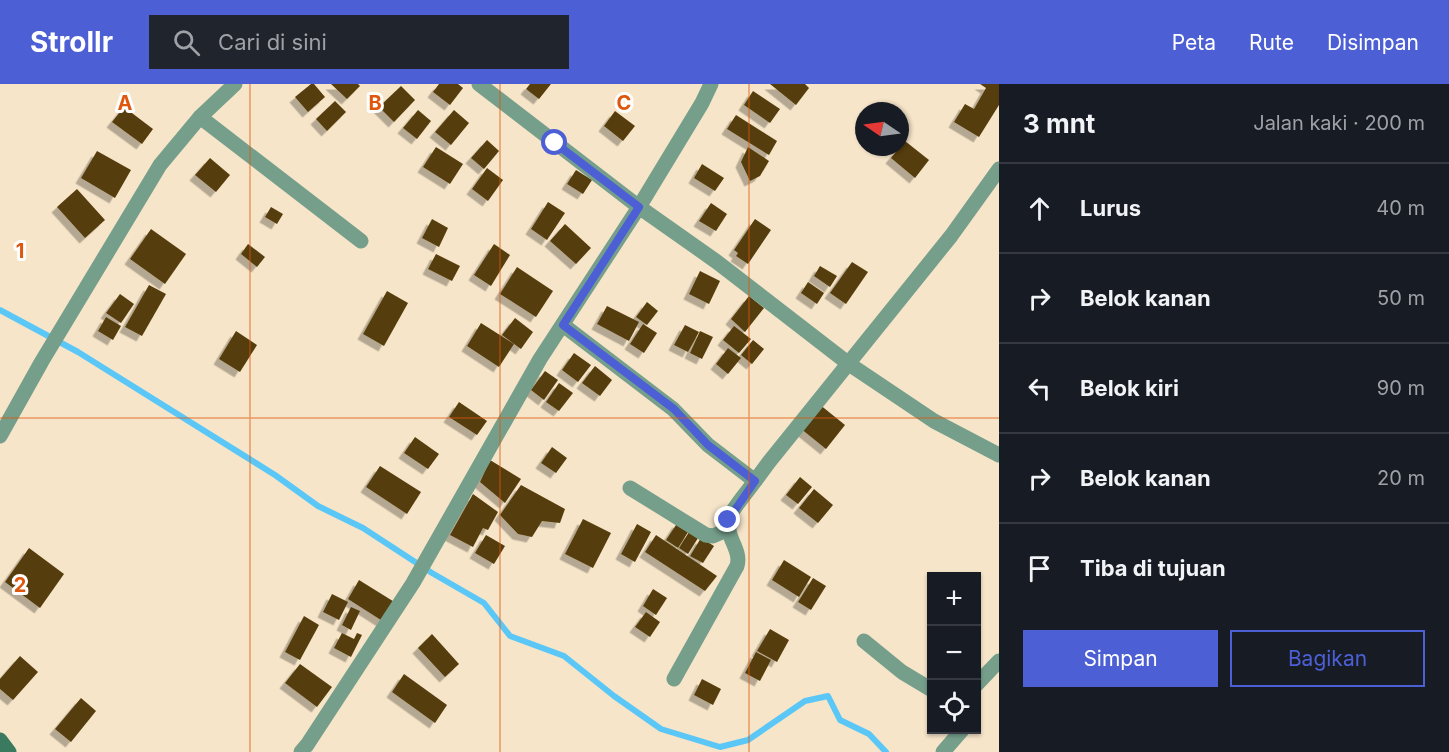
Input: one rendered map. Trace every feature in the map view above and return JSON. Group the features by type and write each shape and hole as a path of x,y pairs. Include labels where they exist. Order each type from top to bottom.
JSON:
{"street":[{"path":"0,436 42,361 160,165 200,117 235,84"},
{"path":"479,84 849,364 934,420 999,455"},
{"path":"301,752 440,540 540,359 639,207 702,103 711,84"},
{"path":"200,117 361,241"},
{"path":"674,679 737,566 738,555 729,529 730,516 769,462 951,236 999,169"},
{"path":"563,325 674,409 708,445 755,481"},
{"path":"630,488 706,535 713,536 729,529"},
{"path":"864,641 902,672 927,687"},
{"path":"981,680 999,661"},
{"path":"942,752 958,734"},
{"path":"0,740 9,752"}],"building":[{"path":"314,84 325,97 308,112 295,97"},
{"path":"331,84 358,84 360,86 347,99"},
{"path":"439,84 458,84 463,88 450,105 433,92"},
{"path":"530,84 551,84 539,99 526,89"},
{"path":"770,84 805,84 809,88 796,105"},
{"path":"980,84 999,84 999,105 979,137 954,122 965,104 974,109 986,88"},
{"path":"401,86 415,100 394,122 379,107"},
{"path":"753,91 780,109 770,123 744,105"},
{"path":"335,101 346,112 327,131 316,119"},
{"path":"124,107 153,129 142,144 112,122"},
{"path":"418,110 431,121 417,139 403,128"},
{"path":"454,110 469,123 451,145 435,132"},
{"path":"615,111 635,126 623,141 604,126"},
{"path":"736,115 777,141 769,155 727,129"},
{"path":"487,140 499,151 484,169 471,158"},
{"path":"909,144 929,160 915,178 891,158 893,156 909,156"},
{"path":"436,147 463,164 450,184 423,167"},
{"path":"748,147 769,161 760,176 750,181 741,162"},
{"path":"97,151 131,170 115,198 81,178"},
{"path":"210,158 230,175 216,192 195,175"},
{"path":"702,164 724,178 715,191 694,178"},
{"path":"487,168 503,180 488,201 472,189"},
{"path":"576,170 592,180 583,194 567,184"},
{"path":"77,189 105,220 85,238 57,207"},
{"path":"548,202 565,213 547,240 531,229"},
{"path":"711,203 727,214 716,231 699,221"},
{"path":"271,207 283,214 277,224 265,217"},
{"path":"432,219 448,228 439,247 422,238"},
{"path":"755,219 771,230 748,264 736,256 738,253 734,250"},
{"path":"565,224 591,248 576,264 550,241"},
{"path":"151,229 186,254 165,284 130,259"},
{"path":"248,244 265,257 257,267 241,254"},
{"path":"494,244 510,255 491,286 474,275"},
{"path":"436,254 460,266 452,281 428,269"},
{"path":"852,262 868,272 846,304 830,293"},
{"path":"820,266 837,276 830,287 814,276"},
{"path":"517,267 553,291 536,317 500,294"},
{"path":"700,271 720,281 709,304 689,294"},
{"path":"808,282 824,293 817,304 801,293"},
{"path":"149,285 166,294 142,336 125,327"},
{"path":"387,291 408,303 384,346 363,334"},
{"path":"120,294 134,304 121,323 106,313"},
{"path":"749,296 764,308 745,332 731,319"},
{"path":"647,302 658,311 647,325 636,317"},
{"path":"607,306 639,322 629,341 597,324"},
{"path":"106,317 121,326 113,340 98,331"},
{"path":"515,318 533,332 521,349 502,335"},
{"path":"481,323 514,344 499,367 467,346"},
{"path":"643,324 657,333 644,353 630,344"},
{"path":"685,325 699,332 688,352 674,345"},
{"path":"734,326 751,339 739,353 723,340"},
{"path":"236,331 257,345 240,372 219,359"},
{"path":"700,331 713,337 702,359 690,353"},
{"path":"753,340 764,349 752,364 741,355"},
{"path":"728,348 741,358 728,374 716,364"},
{"path":"574,353 591,365 578,382 562,370"},
{"path":"595,366 612,380 600,396 582,383"},
{"path":"545,371 558,380 544,400 531,390"},
{"path":"559,383 573,393 559,411 546,402"},
{"path":"459,402 487,421 477,435 449,417"},
{"path":"819,404 845,425 826,449 800,428"},
{"path":"415,437 439,454 428,469 404,453"},
{"path":"552,447 567,458 556,473 541,463"},
{"path":"490,460 521,479 505,503 480,482"},
{"path":"380,466 421,492 407,514 366,487"},
{"path":"800,477 812,487 798,504 786,495"},
{"path":"521,485 565,509 560,523 542,521 532,537 518,534 500,515"},
{"path":"814,489 833,505 818,523 799,508"},
{"path":"473,494 498,512 488,530 483,528 473,547 450,535"},
{"path":"583,519 611,533 593,568 565,554"},
{"path":"678,522 690,529 678,548 666,540"},
{"path":"637,524 651,532 635,562 621,554"},
{"path":"689,532 698,538 688,554 679,548"},
{"path":"486,535 505,546 494,564 475,553"},
{"path":"656,535 717,576 705,591 645,552"},
{"path":"701,538 714,546 703,563 690,556"},
{"path":"29,548 64,574 40,608 5,582"},
{"path":"784,560 811,577 799,597 772,580"},
{"path":"813,578 826,586 811,610 798,602"},
{"path":"359,580 396,603 384,622 348,599"},
{"path":"653,589 667,598 656,615 643,606"},
{"path":"332,594 348,602 339,620 323,612"},
{"path":"351,607 360,611 351,630 342,625"},
{"path":"646,612 660,622 650,637 635,627"},
{"path":"304,616 319,625 300,660 285,652"},
{"path":"770,629 789,640 777,662 757,651"},
{"path":"342,633 354,639 357,633 362,635 351,657 334,648"},
{"path":"432,634 459,664 445,677 418,648"},
{"path":"756,652 771,660 760,681 745,673"},
{"path":"20,656 38,672 13,700 0,689 0,679"},
{"path":"300,664 332,687 317,707 285,683"},
{"path":"404,674 447,705 435,723 392,692"},
{"path":"702,679 721,689 713,705 694,695"},
{"path":"81,698 96,711 71,742 55,729"}],"waterway":[{"path":"0,310 78,352 275,475 318,506 363,528 432,573 484,603 510,636 564,656 614,696 661,729 720,747 748,740 805,701 828,696 840,720 869,734 886,752"}],"route":[{"path":"555,143 639,207 563,325 674,409 708,445 755,481 728,520"}]}
